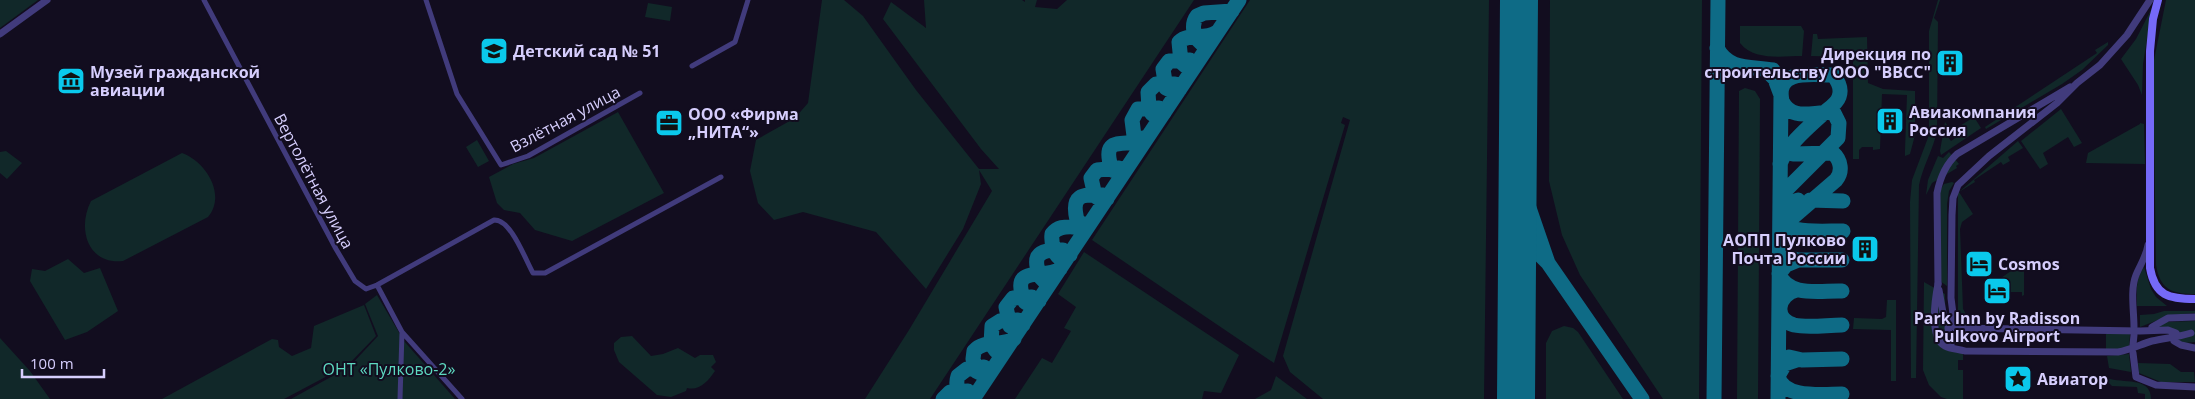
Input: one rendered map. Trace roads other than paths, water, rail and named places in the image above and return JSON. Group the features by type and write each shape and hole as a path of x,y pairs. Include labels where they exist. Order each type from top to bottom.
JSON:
{"main road":[{"path":"2158,0 2150,51 2150,268 2157,288 2166,296 2195,299"}],"street":[{"path":"0,34 47,0"},
{"name":"Вертолётная улица","path":"204,0 336,249 356,281 366,289 377,285"},
{"name":"Взлётная улица","path":"426,0 457,94 501,165 528,156 640,93"},
{"path":"692,66 738,39 748,0"},
{"path":"1952,320 1952,215 1955,191 1966,177 1989,156 2057,103 2077,83 2100,65 2134,26 2150,0"},
{"path":"2077,83 2052,96 1954,157 1940,180 1937,192 1938,284 1935,320 1937,337 1945,346 1965,351 2118,352 2133,349 2150,341 2178,337 2193,332"},
{"path":"462,399 402,332 377,285 494,220 504,223 510,230 532,273 545,273 721,177"},
{"path":"2133,345 2138,332 2136,276 2146,256 2150,238"},
{"path":"1938,284 1944,318 1955,328 2138,332 2168,330 2181,345 2195,348"},
{"path":"2152,327 2168,318 2195,317"},
{"path":"1948,328 1950,344"},
{"path":"400,399 402,332"},
{"path":"2175,337 2193,332"},
{"path":"2133,353 2136,377 2156,385 2195,386"}],"place":[{"name":"Детский сад № 51","path":"494,51"},
{"name":"Дирекция по строительству ООО \"ВВСС\"","path":"1950,63"},
{"name":"Музей гражданской авиации","path":"71,81"},
{"name":"Авиакомпания Россия","path":"1890,121"},
{"name":"ООО «Фирма „НИТА“»","path":"669,123"},
{"name":"АОПП Пулково Почта России","path":"1865,249"},
{"name":"Cosmos","path":"1979,264"},
{"name":"Park Inn by Radisson Pulkovo Airport","path":"1997,291"},
{"name":"Авиатор","path":"2018,379"}],"park label":[{"name":"ОНТ «Пулково-2»","path":"389,369"}]}
